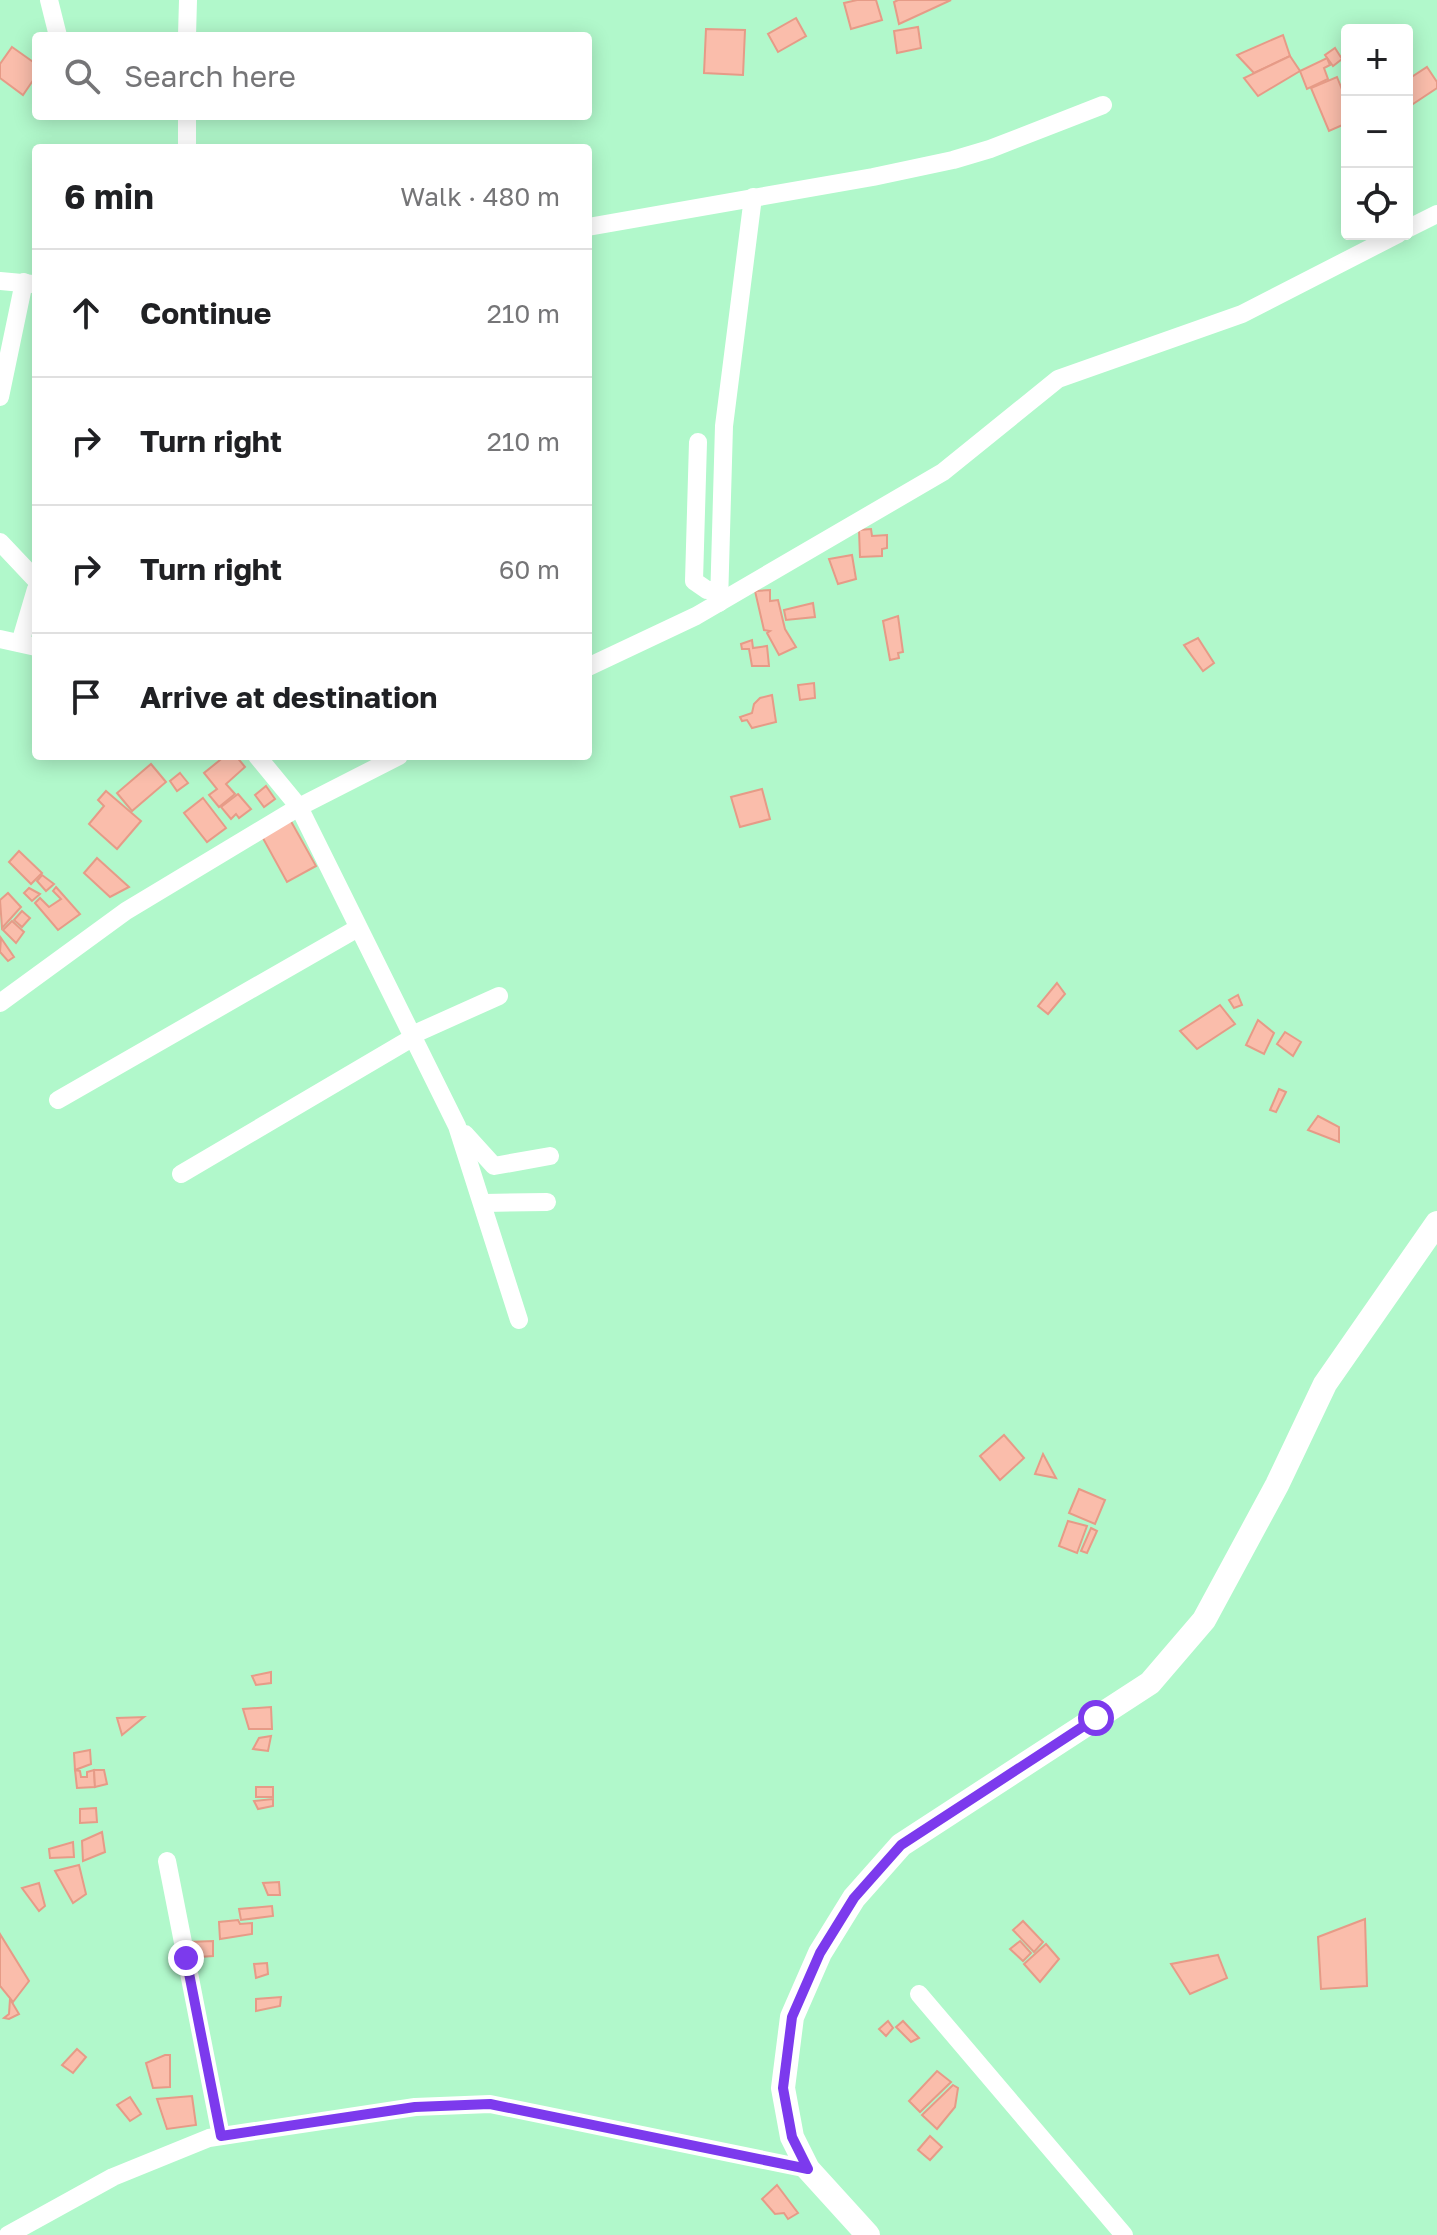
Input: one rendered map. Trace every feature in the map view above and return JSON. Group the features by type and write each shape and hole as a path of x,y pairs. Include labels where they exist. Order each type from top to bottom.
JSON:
{"street":[{"path":"49,0 57,32"},
{"path":"187,32 188,0"},
{"path":"592,226 953,160 1103,105"},
{"path":"187,120 187,144"},
{"path":"719,596 724,426 753,197"},
{"path":"1413,226 1437,214"},
{"path":"592,665 943,472 1058,379 1242,314 1386,240"},
{"path":"0,281 30,283 0,397"},
{"path":"698,442 694,581 719,596"},
{"path":"0,542 32,576"},
{"path":"0,639 28,645 32,617"},
{"path":"260,760 299,807 457,1126 519,1320"},
{"path":"0,1003 126,911 299,807 391,760"},
{"path":"58,1100 358,928"},
{"path":"181,1174 412,1037 499,996"},
{"path":"457,1126 494,1166 550,1156"},
{"path":"484,1203 547,1202"},
{"path":"868,2235 808,2169 792,2137 783,2088 792,2017 820,1953 854,1898 901,1845 1150,1683 1204,1620 1277,1485 1325,1384 1437,1223"},
{"path":"167,1861 221,2136"},
{"path":"919,1994 1124,2235"},
{"path":"8,2235 113,2177 209,2138 415,2107 490,2104 808,2169"}],"building":[{"path":"876,0 882,20 851,29 844,3"},
{"path":"951,0 899,24 894,2"},
{"path":"796,18 806,36 778,52 768,34"},
{"path":"918,27 921,48 897,53 894,31"},
{"path":"706,29 745,30 743,75 704,73"},
{"path":"1283,35 1290,56 1254,73 1237,55"},
{"path":"12,47 32,61 32,82 23,95 0,78 0,64"},
{"path":"1335,48 1341,60 1333,66 1325,55"},
{"path":"1290,56 1300,71 1258,96 1244,78"},
{"path":"1327,58 1330,65 1324,68 1328,79 1307,89 1300,71"},
{"path":"1427,67 1437,82 1437,88 1413,104 1413,96 1413,76"},
{"path":"1337,77 1341,87 1341,126 1329,131 1311,88"},
{"path":"871,529 872,536 887,535 887,548 882,549 882,556 860,557 859,530"},
{"path":"852,555 856,579 838,584 829,559"},
{"path":"770,590 770,601 778,600 785,629 796,647 779,655 767,633 770,631 764,630 755,591"},
{"path":"813,603 815,617 786,620 784,610"},
{"path":"898,616 903,652 898,653 899,658 890,660 883,621"},
{"path":"1198,638 1214,663 1203,671 1184,645"},
{"path":"752,640 753,648 767,646 769,666 752,666 749,649 742,649 741,644"},
{"path":"814,683 815,698 800,700 798,685"},
{"path":"772,695 776,722 752,728 747,720 742,721 740,717 752,713 754,704 760,698"},
{"path":"220,760 239,760 245,767 226,784 235,794 219,807 209,795 217,789 204,773"},
{"path":"151,764 166,782 132,811 117,793"},
{"path":"180,773 188,783 177,791 170,781"},
{"path":"266,786 275,799 264,807 255,795"},
{"path":"762,789 770,819 740,827 731,797"},
{"path":"106,791 141,821 117,849 89,824 104,806 98,800"},
{"path":"238,794 251,809 239,818 236,814 231,819 221,807"},
{"path":"203,798 226,828 207,842 184,813"},
{"path":"288,816 316,866 287,882 259,831"},
{"path":"19,851 42,873 31,884 9,862"},
{"path":"97,858 129,887 110,897 84,873"},
{"path":"42,875 54,884 46,891 37,881"},
{"path":"56,887 80,914 58,930 35,903 40,898 49,907 61,899 53,891"},
{"path":"29,888 40,894 32,901 24,893"},
{"path":"8,893 21,907 2,928 0,900"},
{"path":"22,911 30,918 22,927 14,920"},
{"path":"12,921 24,932 16,943 3,930"},
{"path":"1,938 14,957 8,961 0,952"},
{"path":"1057,983 1065,994 1048,1014 1038,1006"},
{"path":"1238,995 1242,1005 1234,1008 1229,1000"},
{"path":"1220,1005 1235,1024 1197,1049 1180,1031"},
{"path":"1258,1020 1274,1033 1264,1054 1246,1045"},
{"path":"1285,1032 1301,1042 1293,1056 1277,1044"},
{"path":"1279,1089 1286,1092 1276,1112 1270,1110"},
{"path":"1318,1116 1339,1127 1339,1142 1308,1130"},
{"path":"1004,1435 1024,1458 1000,1480 980,1456"},
{"path":"1043,1454 1056,1478 1035,1474"},
{"path":"1079,1489 1105,1500 1095,1524 1069,1513"},
{"path":"1068,1521 1087,1526 1077,1553 1059,1546"},
{"path":"1091,1528 1097,1531 1087,1553 1081,1551"},
{"path":"271,1672 271,1683 256,1685 252,1676"},
{"path":"271,1707 272,1729 249,1729 243,1709"},
{"path":"144,1717 122,1735 117,1718"},
{"path":"271,1736 268,1751 253,1749 259,1738"},
{"path":"90,1750 91,1764 75,1770 74,1753"},
{"path":"75,1770 80,1771 81,1777 87,1777 87,1772 94,1770 95,1787 77,1788"},
{"path":"94,1770 104,1770 107,1784 95,1787"},
{"path":"256,1787 273,1787 273,1797 256,1797"},
{"path":"273,1799 273,1806 258,1809 254,1801"},
{"path":"96,1808 97,1822 80,1823 80,1809"},
{"path":"102,1832 105,1852 83,1861 82,1841"},
{"path":"73,1842 74,1857 50,1858 49,1849"},
{"path":"79,1865 86,1894 73,1903 55,1871"},
{"path":"279,1882 280,1895 268,1895 263,1883"},
{"path":"39,1883 45,1906 39,1911 22,1888"},
{"path":"272,1906 273,1916 241,1920 239,1909"},
{"path":"1365,1919 1367,1986 1321,1989 1318,1937"},
{"path":"238,1920 240,1924 252,1923 252,1934 220,1939 219,1922"},
{"path":"1023,1921 1043,1942 1034,1952 1013,1930"},
{"path":"0,1934 29,1981 13,2002 0,1986"},
{"path":"213,1941 213,1956 186,1958 188,1942"},
{"path":"1020,1941 1031,1953 1023,1961 1010,1949"},
{"path":"1046,1944 1059,1959 1040,1982 1024,1964"},
{"path":"1218,1955 1227,1978 1190,1994 1171,1964"},
{"path":"267,1963 268,1974 256,1978 254,1964"},
{"path":"281,1997 280,2006 256,2011 256,1999"},
{"path":"10,1999 19,2014 9,2019 4,2018 9,2014"},
{"path":"888,2021 893,2028 886,2036 879,2029"},
{"path":"903,2021 919,2038 911,2042 896,2027"},
{"path":"77,2049 86,2057 73,2073 62,2065"},
{"path":"170,2055 170,2087 153,2088 146,2063"},
{"path":"937,2071 951,2082 920,2112 909,2101"},
{"path":"953,2085 958,2088 955,2107 937,2129 922,2115"},
{"path":"192,2096 196,2125 167,2129 157,2099"},
{"path":"130,2097 141,2114 130,2121 117,2105"},
{"path":"930,2136 942,2147 930,2160 918,2150"},
{"path":"777,2185 798,2213 788,2219 784,2213 775,2214 762,2199"}],"route":[{"path":"186,1958 221,2136 415,2107 490,2104 808,2169 792,2137 783,2088 792,2017 820,1953 854,1898 901,1845 1096,1718"}]}
